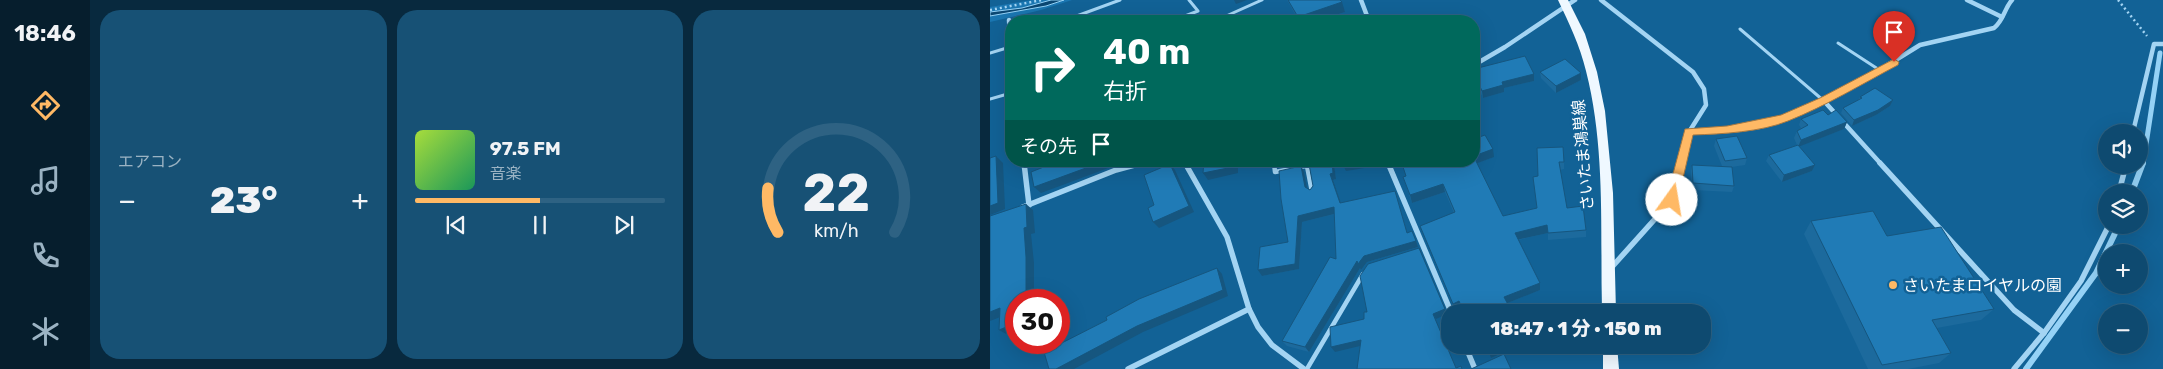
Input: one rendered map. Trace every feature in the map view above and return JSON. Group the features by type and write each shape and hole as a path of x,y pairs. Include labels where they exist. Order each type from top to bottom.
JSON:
{"main road":[{"name":"さいたま鴻巣線","path":"1568,2 1586,52 1601,118 1609,304"},
{"path":"1610,354 1610,369"}],"street":[{"path":"1361,0 1367,15"},
{"path":"1602,0 1693,72 1704,89 1706,105 1689,132 1672,200 1607,273"},
{"path":"1967,0 2002,17"},
{"path":"1689,132 1727,130 1784,119 1824,101 1881,71 1928,41 1984,31 2000,23 2007,5 2012,0"},
{"path":"1480,62 1505,47 1568,2"},
{"path":"2135,124 2154,44 2163,44"},
{"path":"1824,101 2014,310 2044,333"},
{"path":"1025,167 1029,205"},
{"path":"1014,211 1127,167"},
{"path":"1187,167 1227,237 1249,309 1272,345 1306,369"},
{"path":"1390,167 1448,304"},
{"path":"2014,369 2044,333 2081,281 2104,234"},
{"path":"1128,369 1249,309"},
{"path":"1469,354 1475,369"}],"lane":[{"path":"1079,15 1120,0"},
{"path":"1188,15 1198,11 1190,0"},
{"path":"1228,15 1262,0"},
{"path":"1740,29 1824,101"},
{"path":"1838,43 1881,71"},
{"path":"990,53 1005,48"},
{"path":"990,99 1005,95"},
{"path":"1275,167 1275,172 1301,167"},
{"path":"1306,167 1312,192"},
{"path":"1414,252 1424,249"},
{"path":"1306,369 1368,266"}],"path":[{"path":"990,10 1042,0"},
{"path":"2118,0 2154,44"}],"shaded area":[{"path":"1032,0 1072,0 1020,15 1005,15 1005,18 990,22 990,7"},
{"path":"1051,0 1064,0 1046,6 990,16 990,12 1022,8"}],"building":[{"path":"1288,0 1340,0 1342,2 1304,15 1297,15"},
{"path":"1525,56 1534,74 1502,82 1503,85 1482,91 1480,86 1480,67"},
{"path":"1565,59 1581,73 1556,86 1540,72"},
{"path":"1875,88 1893,100 1878,110 1854,120 1843,108 1862,98 1860,97"},
{"path":"1823,110 1828,115 1836,110 1847,122 1801,140 1797,131 1808,125 1801,119"},
{"path":"1485,135 1493,149 1480,154 1480,137"},
{"path":"1737,136 1747,158 1725,161 1716,139"},
{"path":"1798,145 1815,165 1784,175 1769,155"},
{"path":"1563,147 1564,162 1559,162 1567,208 1583,206 1586,230 1548,233 1547,225 1515,233 1540,283 1504,297 1508,304 1460,304 1459,301 1453,304 1420,226 1455,212 1443,184 1410,195 1403,177 1406,176 1403,167 1479,167 1503,216 1537,208 1533,177 1538,176 1537,148"},
{"path":"996,156 998,203 990,206 990,158"},
{"path":"1692,165 1732,167 1734,186 1693,183"},
{"path":"1044,167 1089,167 1034,187 1031,172"},
{"path":"1163,167 1171,167 1189,206 1153,222 1148,208 1154,205 1144,175"},
{"path":"1204,167 1233,167 1203,173"},
{"path":"1301,167 1305,187 1310,190 1313,186 1310,167 1332,167 1333,173 1330,174 1340,203 1395,191 1407,233 1412,231 1416,241 1364,256 1358,264 1357,261 1305,347 1282,341 1330,257 1336,259 1334,207 1298,216 1295,264 1258,270 1260,247 1288,242 1281,199 1279,171"},
{"path":"1026,204 1027,227 1024,228 1026,289 1005,289 1005,328 999,330 1000,308 990,312 990,216"},
{"name":"さいたまロイヤルの園","path":"1873,211 1887,236 1941,227 1994,309 1932,320 1951,353 1882,365 1811,221"},
{"path":"1419,248 1443,304 1441,304 1441,311 1433,314 1441,333 1441,354 1450,354 1456,368 1461,366 1462,369 1357,369 1361,340 1331,347 1330,327 1364,319 1364,312 1367,312 1360,276 1368,264"},
{"path":"1217,268 1223,290 1137,326 1056,369 1049,369 1045,354 1070,354 1070,339 1107,320 1106,317 1139,299"},
{"path":"1504,354 1511,369 1471,369"}],"waterway":[{"path":"2148,131 2160,53"},
{"path":"2135,184 2139,174"},
{"path":"2026,369 2096,273 2115,234"}],"place":[{"name":"さいたまロイヤルの園","path":"1893,285"}],"route":[{"path":"1672,200 1689,132 1727,130 1784,119 1824,101 1881,71 1894,62"}]}
